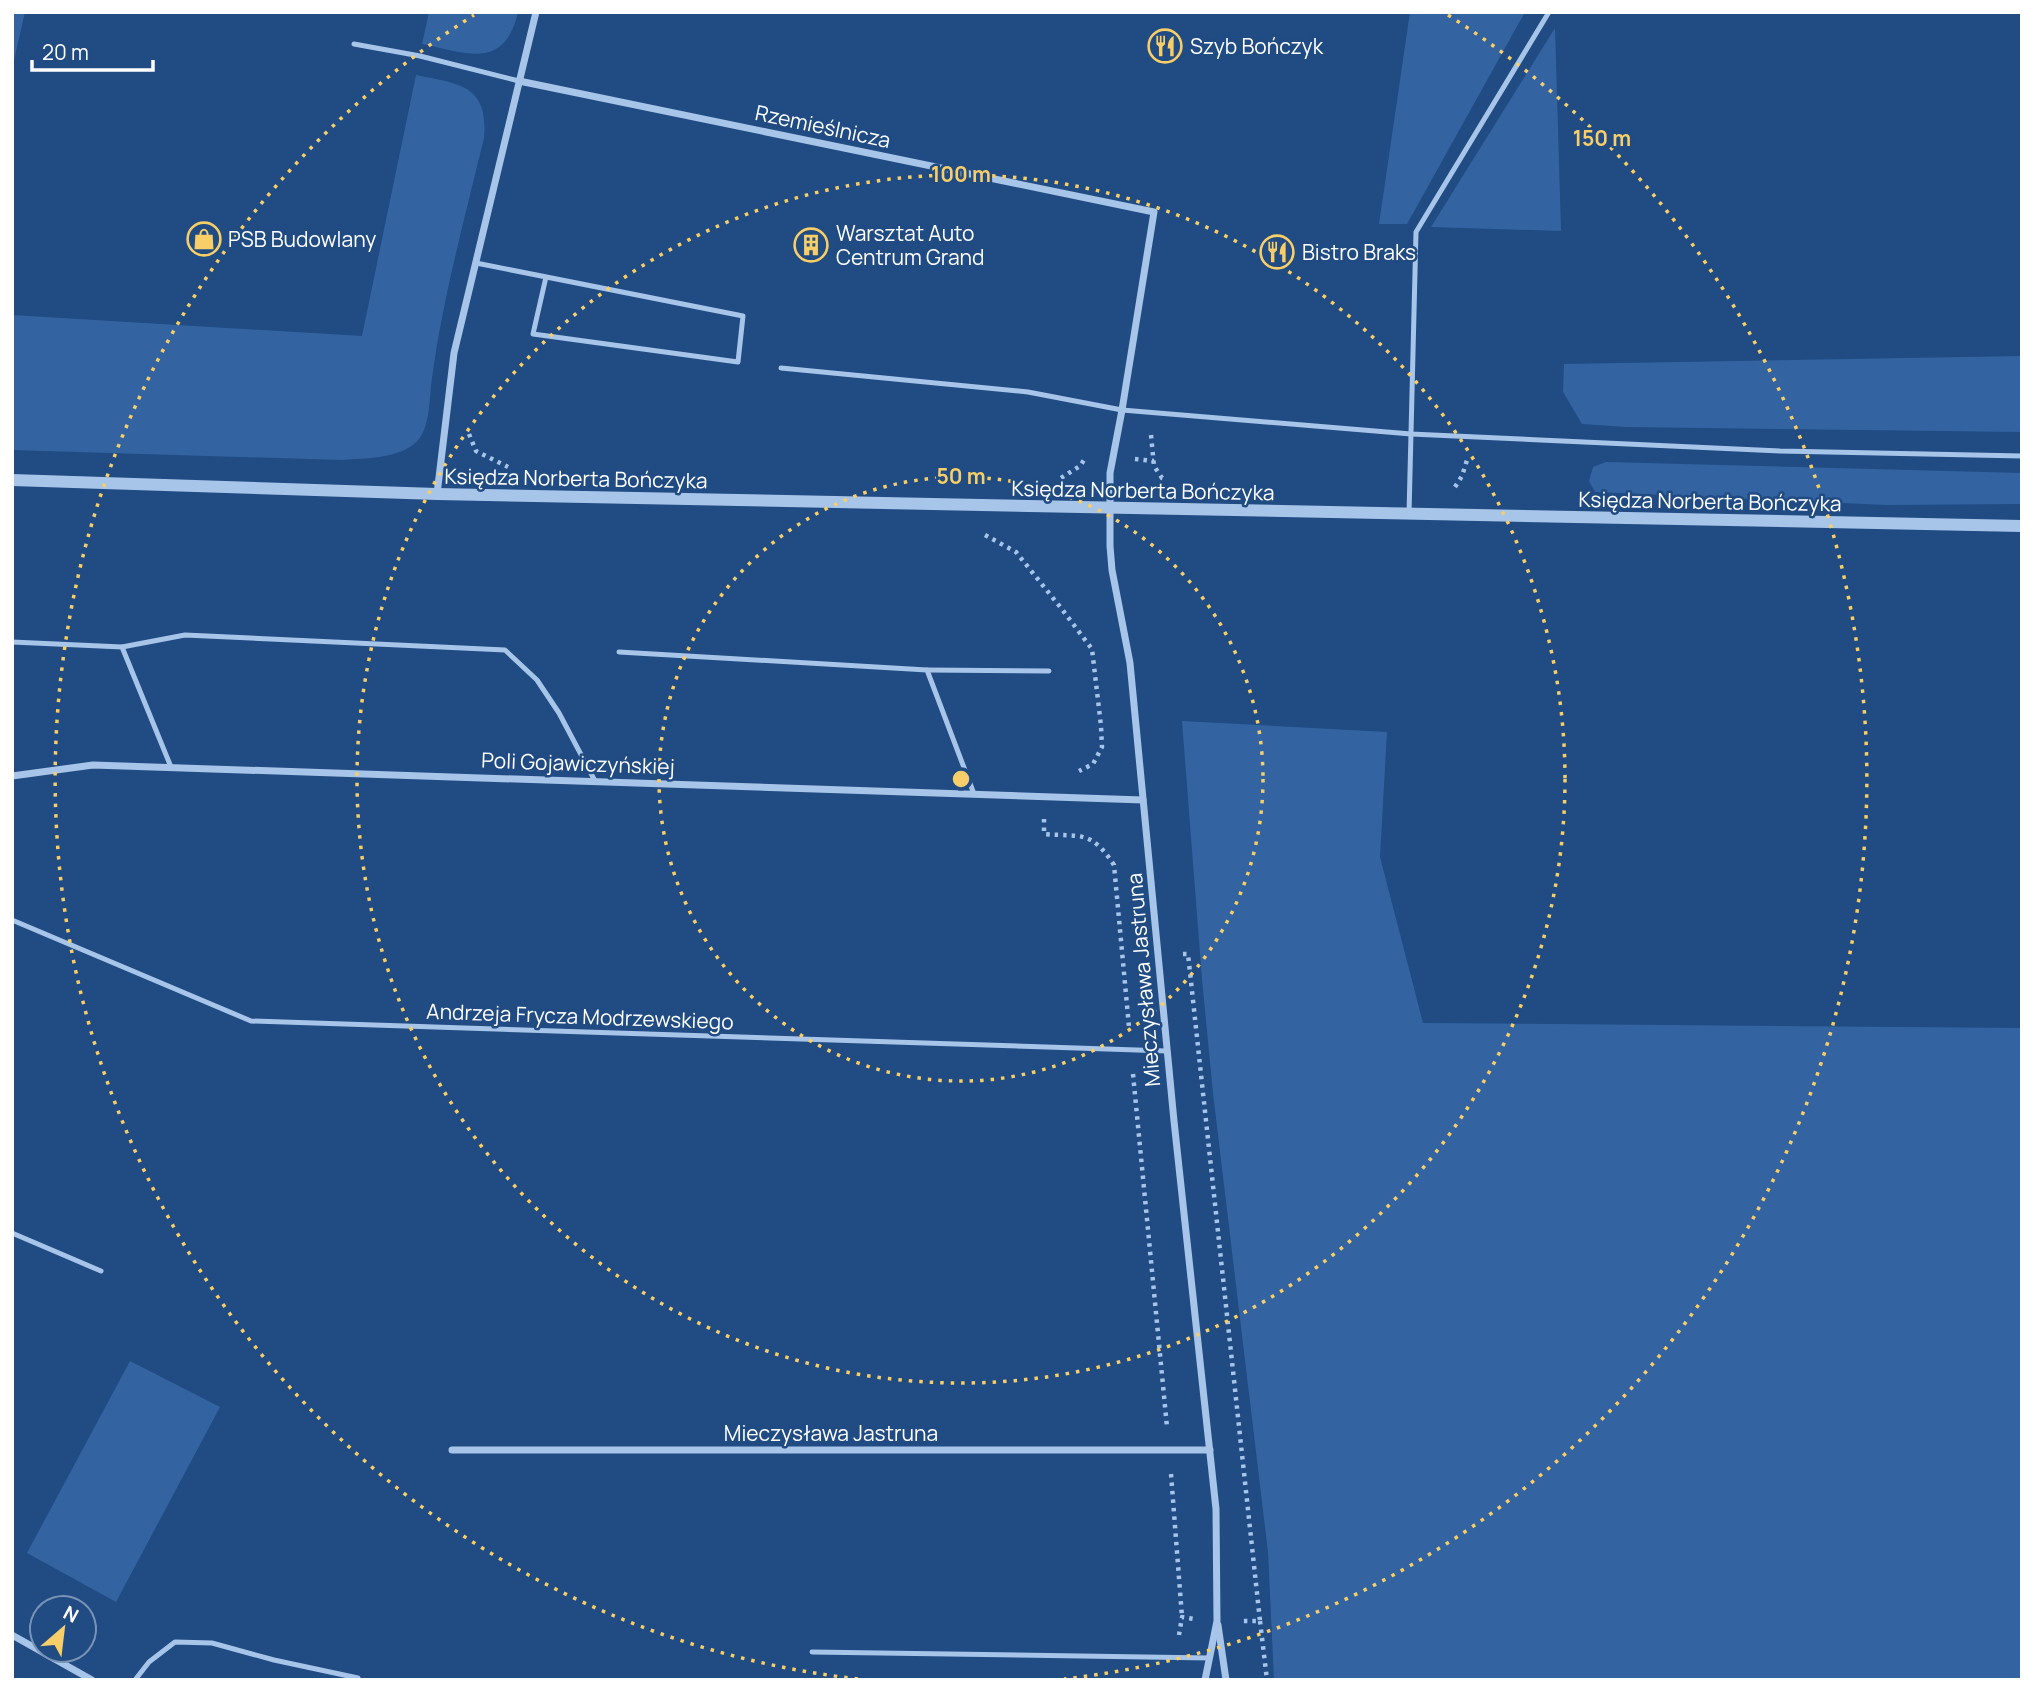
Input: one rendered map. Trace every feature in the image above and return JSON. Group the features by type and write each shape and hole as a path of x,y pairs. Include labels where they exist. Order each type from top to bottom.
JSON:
{"street":[{"path":"437,494 454,353 536,12"},
{"name":"Rzemieślnicza","path":"519,81 1154,212 1110,473 1109,508"},
{"name":"Księdza Norberta Bończyka","path":"12,480 437,494 2022,526"},
{"name":"Mieczysława Jastruna","path":"1109,508 1112,570 1130,663 1167,1051 1216,1509 1217,1621 1205,1680"},
{"name":"Poli Gojawiczyńskiej","path":"12,776 93,765 1143,800"},
{"name":"Mieczysława Jastruna","path":"452,1450 1210,1450"},
{"path":"1217,1621 1226,1680"},
{"path":"12,1635 92,1680"}],"lane":[{"path":"1409,514 1416,232 1549,12"},
{"path":"354,44 420,56 519,81"},
{"path":"476,263 743,316 738,362 534,334 546,277"},
{"path":"780,368 1028,392 1122,410 1411,434 1780,451 2022,456"},
{"path":"12,642 122,648 185,635 505,650 537,680 559,713 596,781"},
{"path":"122,648 171,767"},
{"path":"619,652 927,670 1049,671"},
{"path":"927,670 974,794"},
{"name":"Andrzeja Frycza Modrzewskiego","path":"12,920 251,1021 1167,1051"},
{"path":"12,1233 101,1271"},
{"path":"135,1680 149,1661 175,1642 212,1643 358,1678"},
{"path":"812,1652 1209,1658"}],"path":[{"path":"1150,412 1154,466 1162,478 1172,479"},
{"path":"446,421 467,428 476,451 508,467 521,467"},
{"path":"1409,488 1455,488 1462,477 1472,437"},
{"path":"1049,478 1062,478 1080,466 1089,452"},
{"path":"976,534 987,535 1016,552 1092,649 1102,747 1093,764 1082,771 1071,771"},
{"path":"1045,797 1044,834 1088,837 1103,849 1114,865 1169,1450 1182,1618"},
{"path":"1260,1621 1267,1680"}],"shaded area":[{"path":"12,12 25,12 12,69"},
{"path":"429,12 518,12 512,31 503,43 482,54 422,44"},
{"path":"1410,12 1525,12 1407,224 1379,224"},
{"path":"1555,28 1561,231 1431,227"},
{"path":"416,75 457,85 476,97 484,120 484,138 442,317 426,423 420,438 414,444 389,455 342,460 12,450 12,315 362,336"},
{"path":"2022,356 2022,432 1626,427 1582,424 1563,392 1564,364"},
{"path":"1606,462 2022,473 2022,504 1887,505 1595,492 1589,481 1593,467"},
{"path":"1182,721 1387,732 1380,857 1423,1023 2022,1028 2022,1680 1274,1680 1268,1552 1213,1093"},
{"path":"130,1361 220,1407 116,1602 27,1553"}],"place":[{"name":"Szyb Bończyk","path":"1165,46"},
{"name":"PSB Budowlany","path":"204,239"},
{"name":"Warsztat Auto Centrum Grand","path":"811,245"},
{"name":"Bistro Braks","path":"1277,252"}]}
